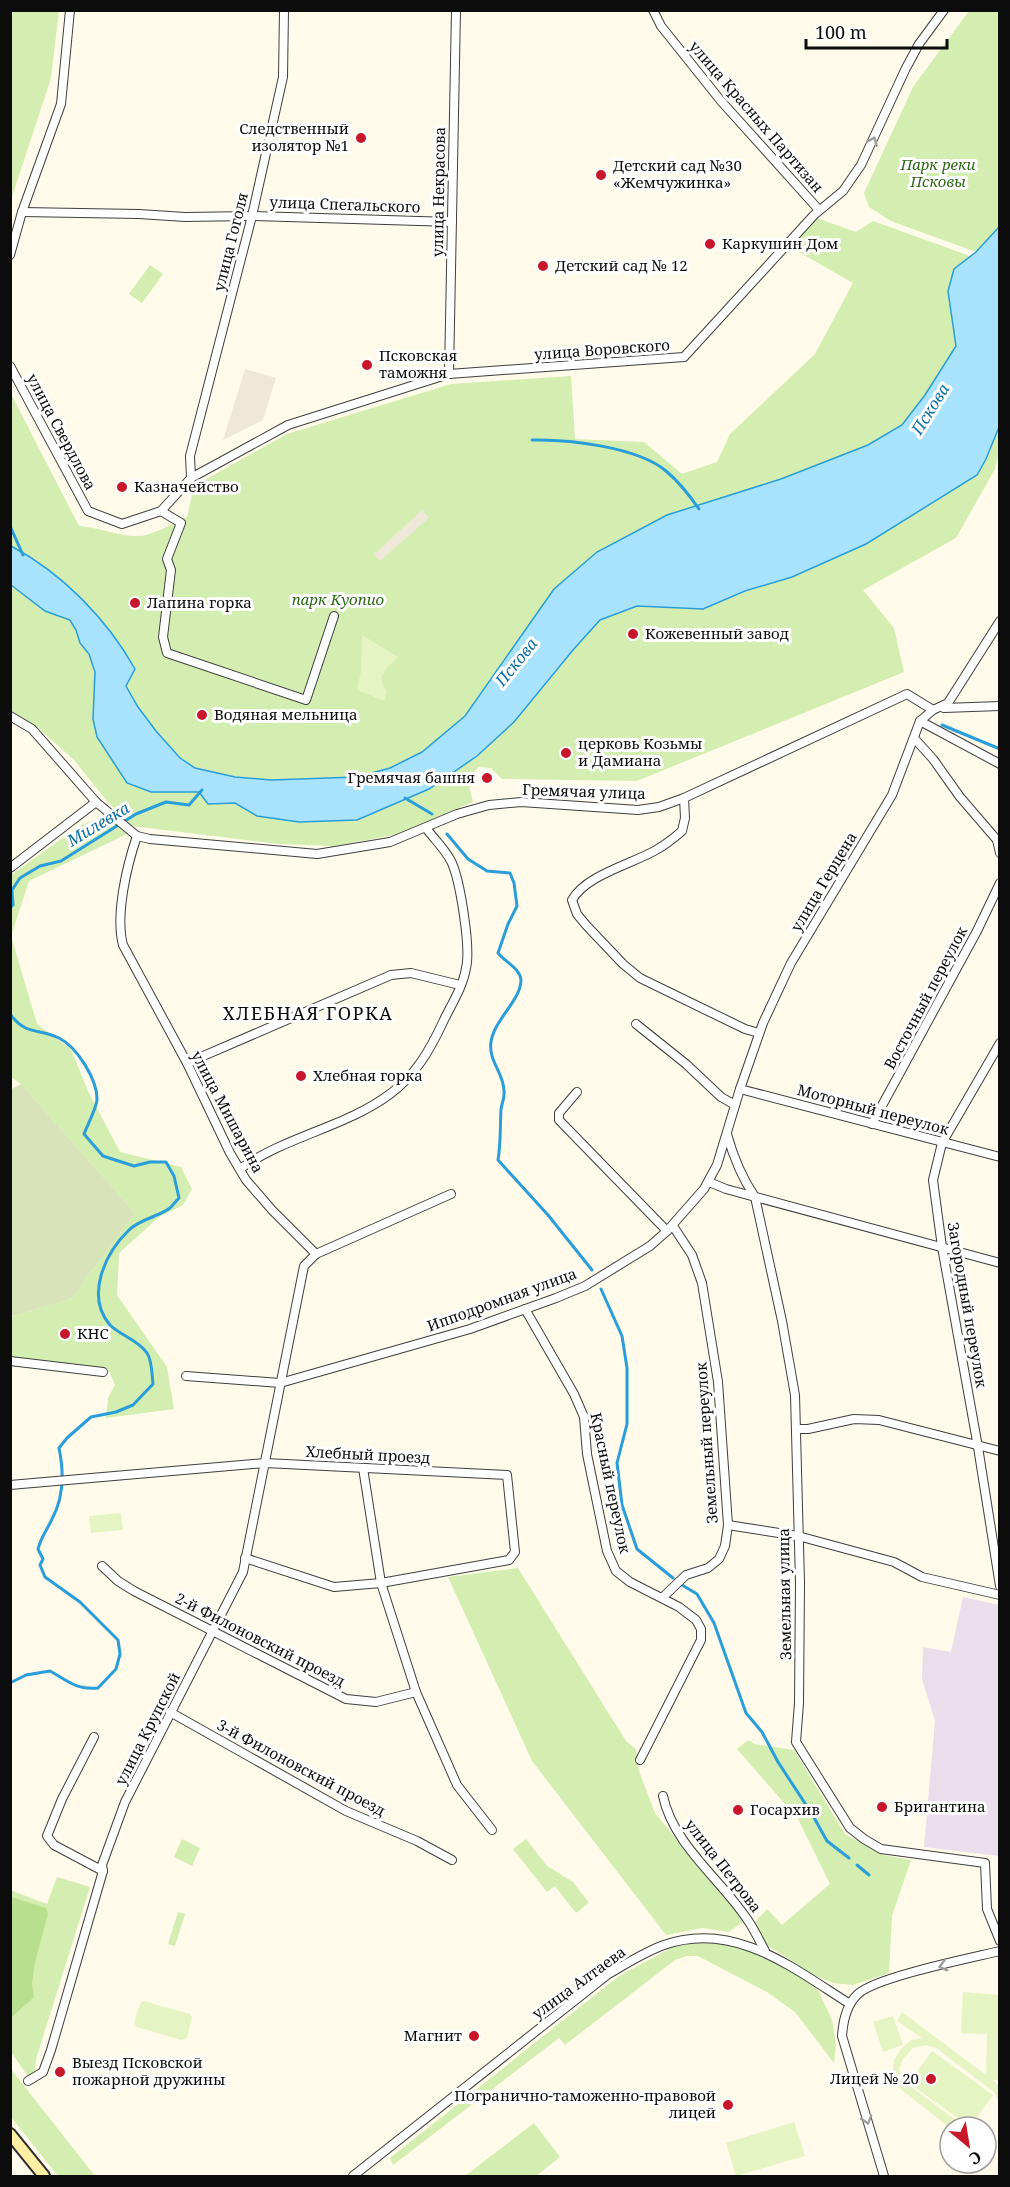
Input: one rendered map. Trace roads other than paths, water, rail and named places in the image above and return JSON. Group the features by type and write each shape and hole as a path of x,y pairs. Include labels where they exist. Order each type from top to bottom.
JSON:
{"main road":[{"path":"10,2134 44,2176"}],"street":[{"path":"10,255 22,212 61,104 70,10"},
{"name":"улица Гоголя","path":"191,478 190,456 252,216 283,77 284,10"},
{"name":"улица Некрасова","path":"449,374 456,10"},
{"name":"улица Красных Партизан","path":"653,10 661,26 721,101 819,210"},
{"name":"улица Воровского","path":"122,524 161,511 191,478 288,425 449,374 684,357 819,210 843,191 861,165 919,44 944,10"},
{"name":"улица Спегальского","path":"22,212 452,222"},
{"name":"улица Свердлова","path":"10,366 88,511 122,524"},
{"path":"161,511 181,523 167,560 171,570 163,637 167,653 306,700 334,616"},
{"path":"999,621 948,703 933,710 920,721 999,764"},
{"name":"Гремячая улица","path":"133,833 150,839 317,854 390,842 457,814 489,805 521,802 638,810 659,807 684,798 907,694 933,710"},
{"path":"933,710 999,706"},
{"path":"10,716 32,729 96,802 133,833"},
{"name":"улица Герцена","path":"709,1182 717,1165 759,1033 791,963 892,795 920,721"},
{"path":"915,738 960,797 997,840 999,853"},
{"path":"684,798 685,818 682,831 655,851 618,867 580,889 572,900 573,906 577,914 608,949 640,978 745,1029 759,1033"},
{"path":"10,868 96,802"},
{"path":"240,1169 279,1146 367,1108 395,1090 408,1079 435,1039 466,970 468,955 463,910 452,862 429,827"},
{"name":"улица Мишарина","path":"133,833 124,883 119,932 133,966 187,1063 246,1180 316,1254"},
{"name":"Восточный переулок","path":"872,1124 972,941 999,883"},
{"path":"187,1063 391,975 411,973 460,985"},
{"path":"636,1024 686,1064 721,1097 735,1105"},
{"name":"Загородный переулок","path":"999,1043 942,1143 933,1180 942,1247 978,1447 999,1586"},
{"name":"Моторный переулок","path":"740,1089 999,1157"},
{"name":"Земельный переулок","path":"577,1092 561,1110 559,1120 670,1228 692,1255 702,1283 718,1382 728,1525 725,1546 719,1559 708,1568 686,1575 662,1598"},
{"name":"Земельная улица","path":"727,1132 731,1150 755,1197 795,1395 800,1582 799,1703 796,1742 850,1828 864,1839 881,1849 985,1863 987,1909 999,1941"},
{"path":"709,1182 726,1190 999,1263"},
{"name":"Ипподромная улица","path":"186,1376 280,1383 470,1329 525,1309 585,1286 650,1246 670,1228 709,1182"},
{"path":"280,1383 304,1266 316,1254 452,1194"},
{"name":"Красный переулок","path":"525,1309 574,1394 584,1417 587,1454 607,1551 616,1571 630,1582 679,1607 696,1620 701,1629 701,1640 640,1760"},
{"path":"10,1361 103,1372"},
{"name":"улица Крупской","path":"28,2081 43,2072 51,2050 103,1871 102,1865 125,1802 243,1572 280,1383"},
{"path":"796,1429 808,1429 854,1419 879,1420 999,1451"},
{"name":"Хлебный проезд","path":"10,1485 265,1463 507,1475 516,1552 509,1560 381,1583"},
{"path":"363,1468 381,1583 416,1692 457,1785 492,1830"},
{"path":"728,1525 798,1536 894,1562 922,1577 999,1595"},
{"path":"245,1558 334,1587 381,1583"},
{"name":"2-й Филоновский проезд","path":"102,1566 118,1581 134,1591 346,1699 376,1702 416,1692"},
{"name":"3-й Филоновский проезд","path":"170,1712 346,1810 417,1841 452,1860"},
{"path":"94,1737 62,1799 47,1836 54,1845 103,1871"},
{"name":"улица Петрова","path":"663,1796 668,1815 678,1832 749,1922 765,1952"},
{"name":"улица Алтаева","path":"353,2176 607,1975 643,1954 678,1941 704,1937 736,1941 765,1952 850,2004"},
{"path":"884,2176 842,2036 844,2017 850,2004 865,1989 885,1981 999,1951"}],"water":[{"name":"Пскова","path":"999,227 999,427 977,475 866,544 792,577 745,591 703,609 637,606 600,620 514,722 477,756 429,789 357,820 299,822 257,816 235,803 208,804 199,792 151,792 127,783 97,737 93,719 95,672 89,654 80,643 76,630 70,620 45,611 11,585 11,546 48,570 82,599 111,632 135,669 126,686 138,707 180,758 195,768 235,777 271,780 357,777 390,768 422,752 465,716 554,589 597,552 667,515 781,479 868,445 902,425 925,395 956,346 948,291 954,269 976,252"}],"waterway":[{"path":"532,440 602,446 638,456 666,471 699,509"},
{"path":"10,526 23,555"},
{"path":"942,725 1000,749"},
{"name":"Милевка","path":"10,908 13,905 12,890 20,878 40,866 61,861 136,814 166,802 189,805 202,790"},
{"path":"405,798 432,814"},
{"path":"447,834 468,859 487,871 510,873 514,883 517,906 498,953 520,976 520,988 497,1026 491,1042 492,1055 502,1078 504,1093 498,1160 548,1215 592,1270"},
{"name":"Милевка","path":"10,1014 27,1029 52,1035 66,1042 85,1064 94,1082 97,1102 84,1134 103,1156 134,1166 150,1162 166,1162 174,1176 179,1198 170,1208 133,1226 120,1239 106,1263 99,1288 99,1301 110,1325 139,1344 149,1356 153,1384 133,1405 116,1412 91,1417 59,1448 62,1466 61,1493 56,1511 38,1549 43,1559 40,1565 45,1577 80,1602 118,1640 120,1654 116,1669 98,1688 78,1686 50,1671 26,1675 10,1683"},
{"path":"601,1289 622,1336 627,1368 627,1424 617,1463 622,1505 637,1549 673,1578"},
{"path":"682,1585 697,1594 714,1623 746,1713 762,1732 827,1841 849,1858"},
{"path":"857,1865 869,1875"}],"place":[{"name":"Следственный изолятор №1","path":"361,138"},
{"name":"Детский сад №30 «Жемчужинка»","path":"601,175"},
{"name":"Каркушин Дом","path":"710,244"},
{"name":"Детский сад № 12","path":"543,266"},
{"name":"Псковская таможня","path":"367,365"},
{"name":"Казначейство","path":"122,487"},
{"name":"Лапина горка","path":"135,603"},
{"name":"Кожевенный завод","path":"633,634"},
{"name":"Водяная мельница","path":"202,715"},
{"name":"церковь Козьмы и Дамиана","path":"566,753"},
{"name":"Гремячая башня","path":"487,778"},
{"name":"Хлебная горка","path":"301,1076"},
{"name":"КНС","path":"65,1334"},
{"name":"Бригантина","path":"882,1807"},
{"name":"Госархив","path":"738,1810"},
{"name":"Магнит","path":"474,2036"},
{"name":"Выезд Псковской пожарной дружины","path":"60,2072"},
{"name":"Лицей № 20","path":"931,2079"},
{"name":"Погранично-таможенно-правовой лицей","path":"728,2105"}],"district":[{"name":"ХЛЕБНАЯ ГОРКА","path":"308,1014"}],"park label":[{"name":"Парк реки Псковы","path":"938,174"},
{"name":"парк Куопио","path":"338,600"}]}
